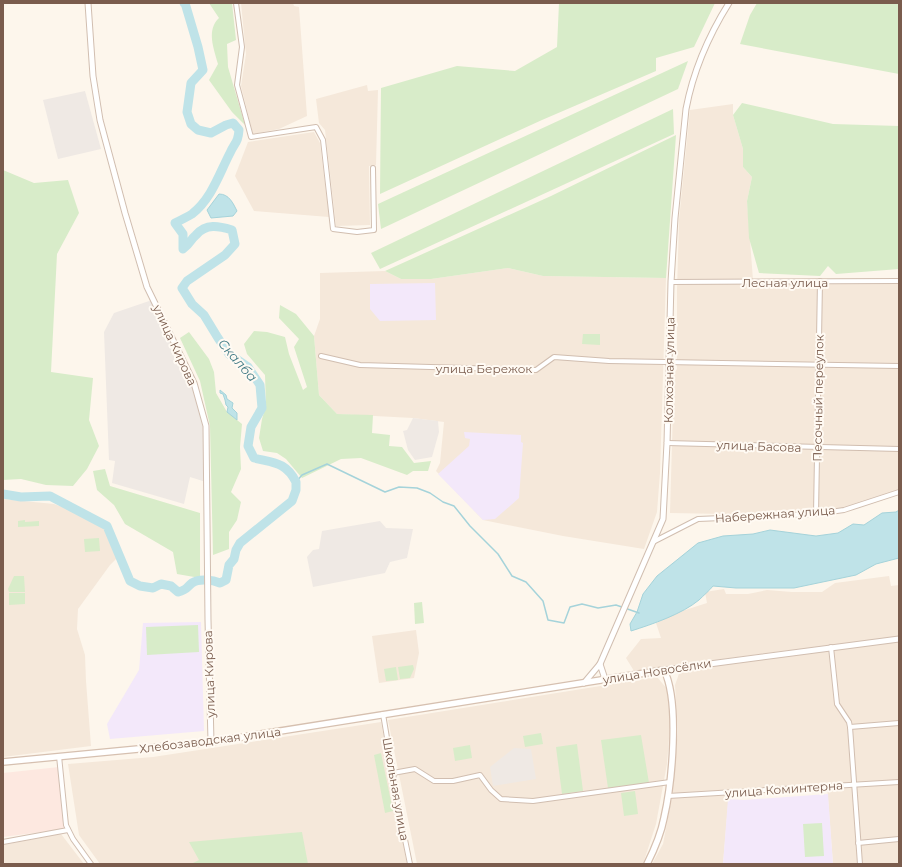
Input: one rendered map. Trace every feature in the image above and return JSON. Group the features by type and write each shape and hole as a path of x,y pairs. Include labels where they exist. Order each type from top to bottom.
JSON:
{"main road":[{"name":"улица Новосёлки","path":"415,709 664,670"},
{"path":"647,864 664,820 670,782 673,717 670,689 664,670"},
{"name":"Хлебозаводская улица","path":"3,762 211,742 415,709"}],"street":[{"name":"улица Кирова","path":"88,3 93,76 100,120 125,213 147,287 194,383 206,426 211,742"},
{"path":"236,3 242,47 237,86 251,137 316,128 323,140 333,229 357,232 374,230 373,168"},
{"name":"Колхозная улица","path":"584,682 600,664 663,519 667,443 671,282 675,218 686,109 688,96 698,66 718,20 728,3"},
{"name":"Песочный переулок","path":"816,514 820,281"},
{"name":"Лесная улица","path":"671,282 899,281"},
{"name":"улица Бережок","path":"321,356 360,365 536,370 554,357 609,361 899,366"},
{"name":"улица Басова","path":"667,443 899,449"},
{"name":"Набережная улица","path":"653,542 698,519 816,514 844,510 899,492"},
{"name":"улица Новосёлки","path":"664,670 899,639"},
{"path":"831,647 837,704 849,722 850,727 853,785 860,864"},
{"path":"600,664 605,679"},
{"name":"Школьная улица","path":"383,714 410,864"},
{"path":"850,727 899,723"},
{"path":"59,756 64,812 68,830 91,864"},
{"path":"393,773 415,769 434,781 453,780 480,775 491,790 501,799 533,801 670,782"},
{"name":"улица Коминтерна","path":"668,796 899,782"},
{"path":"3,842 68,830"},
{"path":"858,843 899,839"}],"shaded area":[{"path":"241,3 293,3 294,6 299,7 307,116 279,129 253,134 241,86 246,54"},
{"path":"367,85 368,91 378,90 376,165 369,166 370,225 336,226 325,130 319,123 316,99"},
{"path":"85,91 101,149 58,159 43,100"},
{"path":"733,104 733,115 743,149 743,167 752,177 747,201 753,280 899,282 899,492 822,516 670,513 674,374 677,369 679,220 690,110"},
{"path":"314,132 320,143 329,217 254,211 235,176 248,142"},
{"path":"508,268 543,276 666,278 660,473 657,512 644,549 563,536 483,520 436,471 440,463 444,422 413,418 337,414 319,395 314,336 320,319 320,273 385,271 401,279 431,279"},
{"path":"435,283 436,320 380,321 370,309 370,284"},
{"path":"152,300 192,382 204,426 206,482 190,477 184,504 112,483 115,461 109,460 104,332 114,313"},
{"path":"413,418 438,421 439,432 432,457 415,460 408,450 403,431 407,430"},
{"path":"464,432 521,435 521,442 523,443 519,498 495,519 483,520 438,474 469,446 470,439 465,438"},
{"path":"3,499 54,504 76,512 104,527 117,558 110,565 78,609 77,629 85,655 91,746 3,757"},
{"path":"380,521 386,528 413,529 407,558 390,562 385,573 313,587 307,557 313,550 319,549 322,531"},
{"path":"889,576 891,586 899,585 899,637 634,671 626,658 641,639 661,638 656,623 682,611 707,603 705,592 724,589 726,594 748,594 767,590 822,592 835,583"},
{"path":"201,622 204,731 110,739 107,724 139,670 143,623"},
{"path":"416,630 419,653 414,678 379,683 372,636"},
{"path":"899,642 899,864 833,864 827,785 672,795 678,730 675,685 681,668 834,648"},
{"path":"657,677 668,690 670,726 667,764 656,824 643,864 417,864 388,720"},
{"path":"381,722 407,864 100,864 79,835 68,764 153,757"},
{"path":"514,748 531,749 536,779 493,786 490,767"},
{"path":"59,767 65,829 3,837 3,773"},
{"path":"729,793 723,864 652,864 663,844 672,797"},
{"path":"828,794 833,864 723,864 728,799 744,800"},
{"path":"61,834 84,864 3,864 3,845"}],"green space":[{"path":"209,3 232,3 236,40 227,44 228,67 245,125 232,112 209,80 218,64 213,46 212,34 215,23 219,18"},
{"path":"559,3 715,3 694,47 656,58 656,71 542,120 380,194 381,88 457,66 515,71 557,47"},
{"path":"757,3 899,3 899,74 740,44 750,15"},
{"path":"688,61 678,89 381,229 378,204"},
{"path":"742,103 833,124 899,126 899,269 836,274 828,266 820,276 759,273 749,238 747,201 752,177 743,167 743,149 733,115"},
{"path":"673,109 674,134 380,269 371,253"},
{"path":"676,135 666,278 543,276 508,268 431,279 401,279 385,271 551,196"},
{"path":"3,170 34,183 68,180 79,213 57,254 51,372 93,378 89,420 99,446 87,469 73,486 46,485 21,479 3,480"},
{"path":"280,305 296,314 314,336 319,395 337,414 373,415 372,433 390,435 389,446 402,447 414,463 431,461 428,471 413,471 407,475 361,458 341,459 302,478 286,459 277,453 263,451 259,438 266,406 265,375 247,354 244,344 254,331 267,332 285,337 289,354 303,390 307,387 294,347 299,339 279,318"},
{"path":"189,332 209,359 214,372 216,393 227,412 242,424 240,447 241,469 231,492 241,502 237,520 229,532 229,549 213,555 210,426 200,381 180,338"},
{"path":"583,334 600,334 600,345 582,344"},
{"path":"105,469 110,486 200,513 200,578 177,574 173,552 125,524 114,505 97,490 93,471"},
{"path":"25,520 25,522 39,521 39,526 18,527 18,521"},
{"path":"99,538 100,551 85,552 84,539"},
{"path":"14,576 24,576 25,592 9,592 8,589"},
{"path":"9,593 25,593 25,604 9,605"},
{"path":"422,602 424,623 415,624 414,603"},
{"path":"198,625 199,652 147,655 146,627"},
{"path":"413,665 414,669 410,678 400,679 398,667"},
{"path":"396,667 398,680 386,681 384,669"},
{"path":"541,733 543,744 525,747 523,736"},
{"path":"641,735 649,783 608,788 601,740"},
{"path":"577,744 583,791 562,794 556,747"},
{"path":"470,745 472,758 455,761 453,748"},
{"path":"381,753 393,811 385,813 374,755"},
{"path":"635,791 638,814 624,816 621,793"},
{"path":"822,823 824,856 805,857 803,824"},
{"path":"302,832 308,864 191,864 199,860 189,842"}],"water":[{"path":"219,194 228,197 232,202 237,211 233,216 211,218 207,210"},
{"path":"220,390 226,395 227,399 233,403 232,408 237,413 237,420 227,412 228,407 223,394 220,393"},
{"path":"899,510 899,558 876,564 856,575 794,588 736,588 713,586 699,600 684,610 658,622 631,631 630,624 637,612 643,594 657,576 698,543 723,536 753,534 770,530 816,536 838,533 853,524 864,525 882,513 896,512"}],"waterway":[{"name":"Скалба","path":"3,494 21,497 50,496 107,526 130,581 140,586 153,588 161,584 171,586 178,592 185,590 192,583 198,580 210,580 220,583 226,580 229,565 234,559 236,550 240,543 292,501 296,490 296,482 292,475 279,464 254,458 248,446 251,427 262,408 260,385 248,367 229,354 204,315 192,304 182,288 187,281 225,255 235,244 232,230 213,226 200,231 183,249 183,234 175,223 192,214 205,201 238,138 239,130 233,123 211,133 198,130 191,124 187,112 191,83 203,70 198,47 184,3"},
{"path":"296,482 302,475 327,464 385,492 399,487 417,488 430,493 443,502 454,506 470,526 498,554 512,576 526,582 543,601 548,620 564,623 570,607 582,604 598,608 616,605 639,613"}]}
